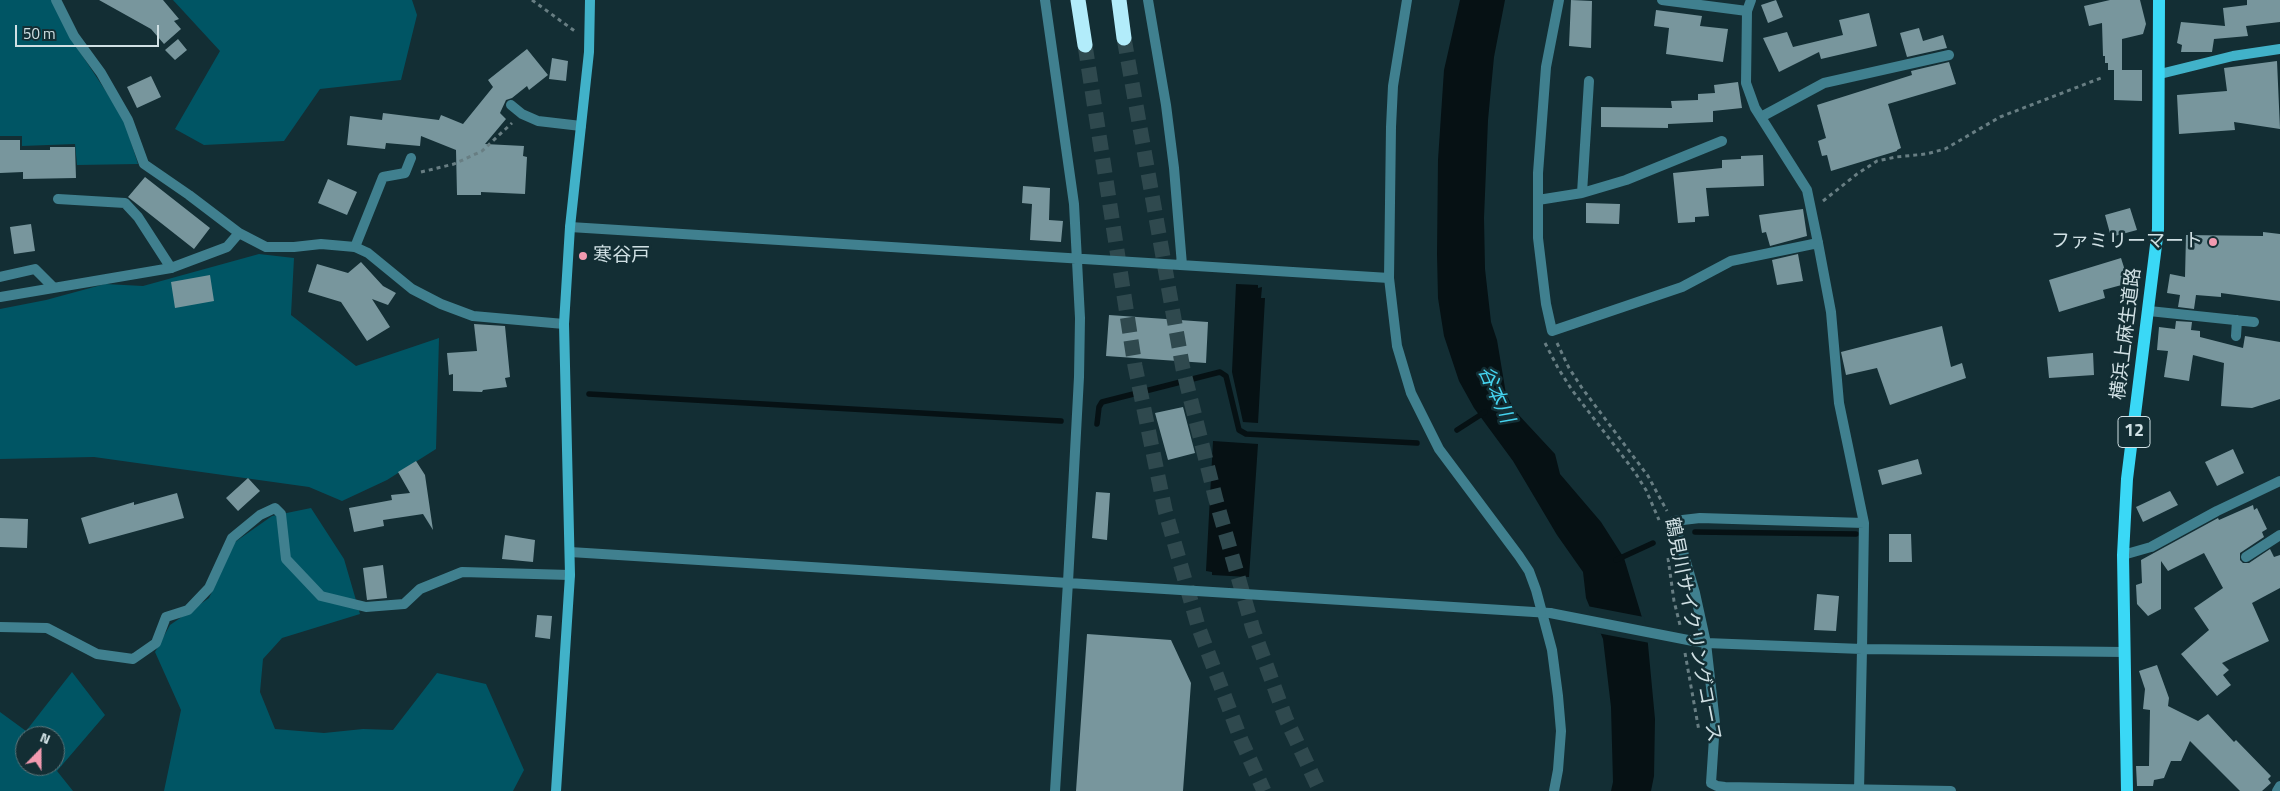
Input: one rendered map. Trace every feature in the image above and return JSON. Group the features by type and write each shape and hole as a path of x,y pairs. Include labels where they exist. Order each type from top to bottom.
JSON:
{"highway":[{"path":"1078,0 1085,45"},
{"path":"1119,0 1124,38"}],"main road":[{"name":"横浜上麻生道路","path":"2127,791 2123,555 2127,479 2158,229 2159,0"}],"street":[{"path":"56,0 74,36 101,73 128,120 144,164 189,195 238,233 266,247 294,247 321,244 355,247 368,253 412,289 441,304 473,316 564,324"},
{"path":"556,791 570,575 564,324 570,227 589,42 590,0"},
{"path":"1045,0 1074,204 1080,318 1079,377 1055,791"},
{"path":"1148,0 1166,105 1174,168 1182,264"},
{"path":"1407,0 1393,86 1389,278 1397,346 1411,393 1439,449 1529,571 1546,612 1561,731 1558,770 1554,791"},
{"path":"1559,0 1546,67 1539,144 1538,238 1548,333 1682,287 1731,261 1818,243"},
{"path":"1662,0 1747,11"},
{"path":"1751,0 1747,11 1746,83 1755,108 1807,190 1830,312 1839,403 1864,523 1859,790"},
{"path":"2160,74 2232,56 2280,49"},
{"path":"1761,117 1824,83 1949,55"},
{"path":"1582,193 1589,81"},
{"path":"512,105 522,114 538,121 581,126"},
{"path":"1538,200 1582,193 1626,180 1722,141"},
{"path":"355,247 383,177 405,173 411,158"},
{"path":"58,199 125,203 138,217 171,268"},
{"path":"570,227 1389,278"},
{"path":"0,297 171,268 227,247 238,233"},
{"path":"0,277 35,269 53,287"},
{"path":"2149,311 2254,322"},
{"path":"2236,336 2237,320"},
{"path":"2123,555 2151,547 2217,511 2280,481"},
{"path":"0,627 47,628 97,654 133,659 156,643 166,616 188,610 209,588 232,538 260,515 275,508 281,514 286,559 321,596 357,605 366,607 404,604 420,589 462,572 570,575"},
{"path":"1864,523 1700,518 1674,520 1695,593 1706,643 1714,723 1711,783 1725,787 1951,791"},
{"path":"2246,557 2280,535"},
{"path":"570,552 1546,612 1688,643 1862,649 2124,652"},
{"path":"2277,791 2280,786"}],"path":[{"path":"532,0 589,42"},
{"path":"1811,211 1857,174 1877,161 1926,154 1945,149 2000,117 2102,78"},
{"path":"405,173 421,172 454,164 482,151 522,114"},
{"path":"1548,333 1569,368 1648,476 1666,510 1674,520"},
{"name":"鶴見川サイクリングコース","path":"1548,333 1558,368 1634,471 1646,490 1660,523"},
{"name":"鶴見川サイクリングコース","path":"1667,551 1674,601 1682,635"},
{"name":"鶴見川サイクリングコース","path":"1688,643 1700,735"}],"shaded area":[{"path":"0,0 52,0 70,37 123,117 138,164 77,165 75,144 22,146 22,136 0,136"},
{"path":"173,0 412,0 417,15 401,80 320,89 284,141 204,145 175,129 220,51"},
{"path":"259,254 294,258 291,315 356,366 439,338 436,449 387,480 342,501 309,487 94,457 0,459 0,309 46,300 105,284 143,286"},
{"path":"311,508 344,559 360,614 282,638 263,659 260,692 275,729 324,733 363,729 393,730 437,673 486,684 524,770 513,791 164,791 181,710 155,652 170,625 209,598 235,542 272,516"},
{"path":"72,672 105,715 65,762 65,726 30,726"},
{"path":"0,712 19,726 15,726 15,776 61,776 73,791 0,791"}],"water":[{"name":"谷本川","path":"1460,0 1505,0 1494,57 1488,120 1484,218 1485,269 1491,322 1497,340 1506,394 1515,411 1555,454 1560,474 1601,522 1624,558 1647,634 1655,719 1654,776 1651,791 1611,791 1613,782 1611,707 1603,639 1586,598 1583,572 1557,535 1513,461 1474,408 1459,381 1444,336 1438,298 1438,160 1444,70"},
{"path":"1236,284 1258,285 1258,288 1262,287 1261,298 1265,298 1258,423 1243,422 1232,372"},
{"path":"1213,441 1258,444 1249,577 1212,575 1212,572 1206,571"}],"pier":[{"path":"1587,606 1644,617 1650,643 1597,633"}],"building":[{"path":"99,0 163,0 179,19 174,21 181,29 164,44 151,29"},
{"path":"1571,0 1592,1 1591,48 1569,46"},
{"path":"1776,0 1783,17 1768,23 1761,5"},
{"path":"2110,0 2140,0 2146,24 2143,34 2122,39 2122,70 2142,70 2142,101 2114,100 2114,70 2108,70 2108,63 2105,63 2105,56 2103,56 2102,23 2089,26 2084,6"},
{"path":"2247,0 2280,0 2280,22 2246,26 2248,36 2214,39 2212,52 2181,52 2182,45 2177,43 2181,22 2225,26 2223,8 2247,5"},
{"path":"1656,10 1702,16 1700,26 1728,29 1723,62 1666,54 1669,28 1654,26"},
{"path":"1869,13 1877,46 1821,59 1819,52 1779,72 1763,38 1787,32 1793,47 1843,35 1839,20"},
{"path":"1919,28 1923,41 1943,35 1947,48 1907,57 1900,33"},
{"path":"178,39 187,50 175,60 165,50"},
{"path":"527,49 548,75 529,90 527,86 512,98 506,100 500,113 506,119 485,144 524,146 523,156 527,157 525,194 481,192 481,195 457,195 456,150 421,136 420,146 386,143 385,149 347,145 350,116 382,120 383,113 439,120 441,115 463,124 493,87 488,80"},
{"path":"552,58 568,61 566,81 549,79"},
{"path":"2277,61 2280,129 2234,122 2235,130 2179,134 2177,95 2227,91 2224,68"},
{"path":"1949,62 1956,84 1888,104 1901,148 1897,151 1831,171 1827,155 1822,156 1818,141 1826,138 1817,105 1912,75 1911,71"},
{"path":"151,76 161,97 137,108 127,87"},
{"path":"1738,82 1742,108 1713,111 1713,122 1668,124 1668,128 1601,127 1601,107 1672,108 1671,101 1698,100 1698,94 1715,93 1714,85"},
{"path":"0,140 20,140 20,150 50,150 50,147 75,147 76,178 23,179 23,172 0,173"},
{"path":"1763,155 1764,186 1706,188 1709,216 1695,217 1695,222 1678,223 1673,173 1722,168 1722,160 1741,159 1741,156"},
{"path":"145,177 210,228 194,249 128,197"},
{"path":"328,179 357,192 347,215 318,203"},
{"path":"1023,186 1050,188 1049,220 1063,221 1061,242 1030,240 1032,204 1022,203"},
{"path":"1586,203 1620,204 1619,224 1586,223"},
{"path":"2130,208 2137,230 2111,237 2105,215"},
{"path":"1803,209 1807,236 1770,246 1766,232 1762,233 1759,215"},
{"path":"31,224 35,251 14,254 10,227"},
{"path":"2263,232 2280,234 2280,301 2221,293 2221,297 2196,295 2194,309 2178,307 2180,295 2167,293 2170,274 2185,277 2186,235 2263,236"},
{"path":"1798,254 1803,281 1777,285 1772,260"},
{"path":"2121,258 2129,283 2103,290 2105,298 2059,312 2049,280"},
{"path":"361,262 383,286 396,293 388,305 372,299 390,327 367,341 341,302 308,292 317,264 348,273"},
{"path":"210,275 214,301 175,308 171,282"},
{"path":"1109,315 1208,322 1206,363 1106,356"},
{"path":"2176,321 2192,322 2191,330 2200,331 2200,337 2243,348 2245,336 2280,342 2280,399 2252,408 2221,406 2224,363 2193,355 2189,381 2164,377 2168,351 2157,350 2159,327 2175,329"},
{"path":"474,324 505,326 510,377 505,378 507,387 483,390 482,392 453,391 453,374 449,375 447,353 477,351"},
{"path":"1942,326 1951,367 1962,363 1966,378 1890,405 1877,368 1846,375 1841,352"},
{"path":"2093,353 2094,375 2049,378 2047,357"},
{"path":"1183,407 1195,453 1168,460 1155,413"},
{"path":"2233,449 2244,473 2217,486 2205,462"},
{"path":"1918,459 1922,474 1882,485 1878,470"},
{"path":"416,461 425,475 433,530 423,514 383,520 384,526 354,532 349,508 392,500 391,495 410,493 398,472"},
{"path":"248,478 260,491 238,511 226,498"},
{"path":"2170,491 2178,505 2143,522 2136,507"},
{"path":"1096,492 1110,493 1107,540 1092,538"},
{"path":"177,493 184,518 89,544 81,518 134,502 134,505"},
{"path":"2253,505 2254,510 2257,508 2267,529 2262,532 2264,537 2240,553 2240,560 2243,563 2249,563 2270,549 2274,557 2280,555 2280,588 2252,603 2269,641 2222,663 2229,670 2223,675 2231,685 2217,696 2181,654 2209,630 2194,608 2223,588 2204,553 2168,571 2161,561 2161,609 2148,616 2137,604 2136,585 2142,583 2141,560 2218,518 2219,520"},
{"path":"0,518 28,519 27,548 0,547"},
{"path":"1889,534 1911,534 1912,562 1889,562"},
{"path":"505,535 535,540 533,562 502,559"},
{"path":"383,565 387,598 367,600 363,568"},
{"path":"1817,594 1839,596 1836,631 1814,630"},
{"path":"537,615 552,616 550,639 535,637"},
{"path":"1087,634 1171,640 1191,683 1183,791 1076,791"},
{"path":"2157,665 2169,698 2168,706 2198,721 2208,714 2234,742 2236,740 2271,776 2268,779 2271,783 2262,791 2240,791 2190,741 2181,761 2171,761 2164,778 2154,780 2153,786 2137,786 2136,766 2149,766 2150,710 2143,709 2145,689 2139,671"}],"waterway":[{"path":"1097,424 1099,407 1102,402 1220,372 1226,376 1239,430 1246,434 1417,443"},
{"path":"589,394 1061,421"},
{"name":"谷本川","path":"1457,430 1485,412"},
{"path":"1695,532 1856,534"},
{"path":"1616,560 1653,543"}],"tunnel":[{"path":"1124,38 1183,369 1216,500 1253,629 1286,719 1320,791"},
{"path":"1085,45 1135,366 1165,510 1198,626 1241,740 1264,791"}],"place":[{"name":"ファミリーマート","path":"2213,242"},
{"name":"寒谷戸","path":"583,256"}]}
